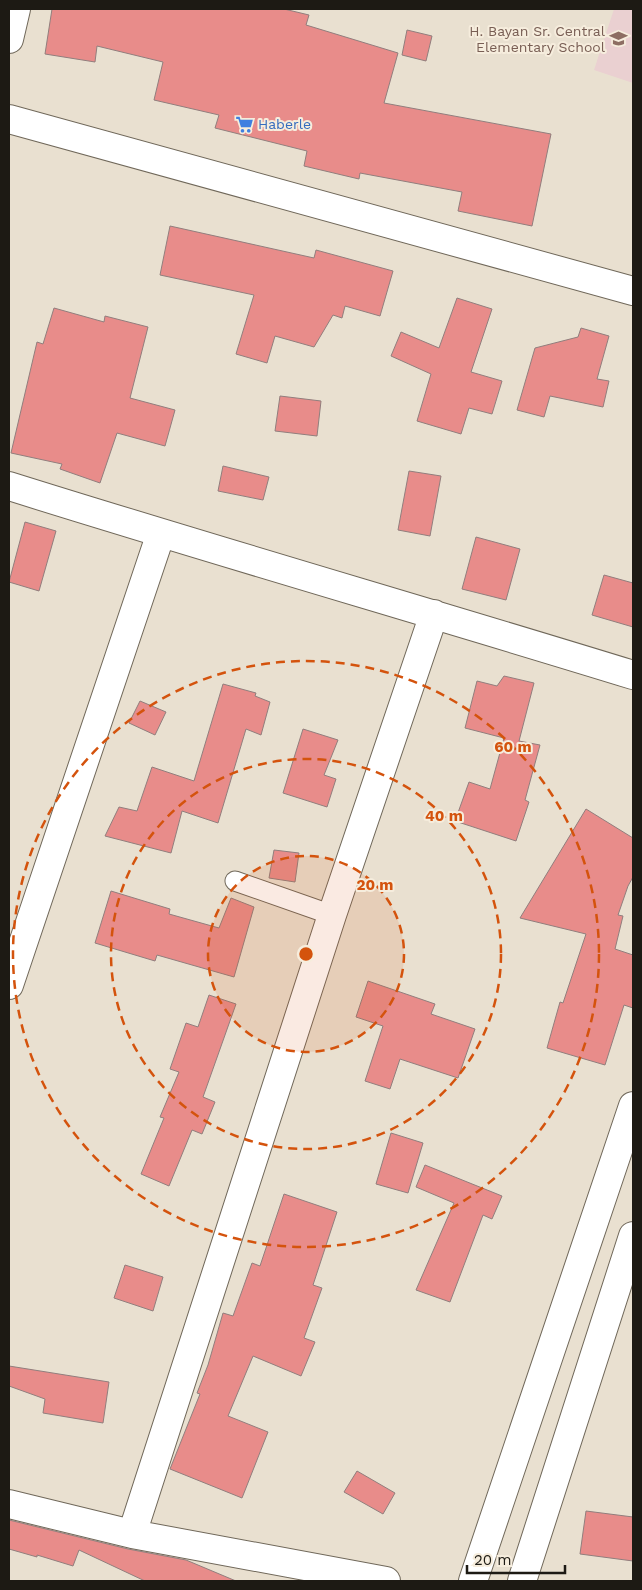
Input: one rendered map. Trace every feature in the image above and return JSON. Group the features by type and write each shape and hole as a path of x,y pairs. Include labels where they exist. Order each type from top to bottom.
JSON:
{"street":[{"path":"9,39 16,9"},
{"path":"9,119 633,291"},
{"path":"9,486 633,675"},
{"path":"9,985 161,533"},
{"path":"132,1534 332,915 434,614"},
{"path":"473,1581 633,1106"},
{"path":"522,1581 633,1236"},
{"path":"9,1504 132,1534 386,1581"}],"lane":[{"path":"235,881 332,915"}],"shaded area":[{"name":"H. Bayan Sr. Central Elementary School","path":"614,9 633,9 633,83 594,70"}],"building":[{"path":"52,9 284,9 309,15 306,25 398,53 384,103 551,134 532,226 458,211 462,192 360,173 359,179 304,166 307,151 215,128 219,115 154,100 163,62 97,46 95,62 45,54"},
{"path":"407,30 432,36 426,61 402,55"},
{"path":"170,226 314,258 316,250 393,271 380,316 345,306 342,318 333,315 314,347 275,336 267,363 236,354 254,295 160,275"},
{"path":"457,298 492,309 471,372 502,381 492,414 469,408 461,434 417,421 431,374 391,356 401,332 439,348"},
{"path":"54,308 104,322 105,316 148,327 130,398 175,410 165,446 117,433 100,483 60,469 62,464 11,453 37,342 43,344"},
{"path":"581,328 609,336 597,379 609,381 603,407 550,396 544,417 517,410 535,348 578,337"},
{"path":"280,396 321,401 317,436 275,431"},
{"path":"223,466 269,477 263,500 218,491"},
{"path":"409,471 441,476 430,536 398,530"},
{"path":"25,522 56,531 39,591 9,582"},
{"path":"476,537 520,549 506,600 462,589"},
{"path":"604,575 633,583 633,627 592,615"},
{"path":"504,676 534,683 519,741 540,745 525,800 529,802 516,841 455,821 469,782 490,789 504,738 465,728 477,681 497,686"},
{"path":"223,684 256,693 255,696 270,702 261,735 246,729 218,823 182,811 171,853 105,836 119,807 137,811 152,767 194,781"},
{"path":"140,701 166,712 155,735 129,723"},
{"path":"303,729 338,740 324,775 336,779 327,807 283,793"},
{"path":"586,809 633,838 633,877 618,915 623,916 615,949 633,955 633,1008 624,1005 605,1065 547,1048 560,1002 563,1003 586,934 520,918"},
{"path":"274,850 299,853 295,882 269,878"},
{"path":"111,891 170,909 169,914 219,928 231,898 254,907 234,977 157,955 155,961 95,943"},
{"path":"368,981 435,1004 431,1014 475,1029 458,1078 400,1059 390,1089 365,1081 383,1026 356,1017"},
{"path":"209,995 236,1004 203,1097 215,1102 202,1134 192,1130 169,1186 141,1174 164,1118 160,1117 179,1072 170,1069 186,1023 198,1027"},
{"path":"391,1133 423,1143 408,1193 376,1184"},
{"path":"425,1165 502,1196 492,1219 483,1215 450,1302 416,1290 454,1203 416,1187"},
{"path":"284,1194 337,1212 313,1285 322,1288 304,1338 315,1342 301,1376 253,1356 228,1416 268,1432 242,1498 170,1469 200,1394 197,1393 208,1365 223,1313 233,1316 252,1263 260,1266"},
{"path":"125,1265 163,1277 153,1311 114,1298"},
{"path":"9,1366 109,1382 103,1423 43,1413 45,1399 9,1386"},
{"path":"357,1471 395,1493 383,1514 344,1492"},
{"path":"586,1511 633,1517 633,1561 580,1554"},
{"path":"9,1520 128,1549 186,1560 236,1581 145,1581 79,1550 73,1566 37,1555 37,1557 9,1549"}],"place":[{"name":"H. Bayan Sr. Central Elementary School","path":"619,39"},
{"name":"Haberle","path":"244,124"}]}
